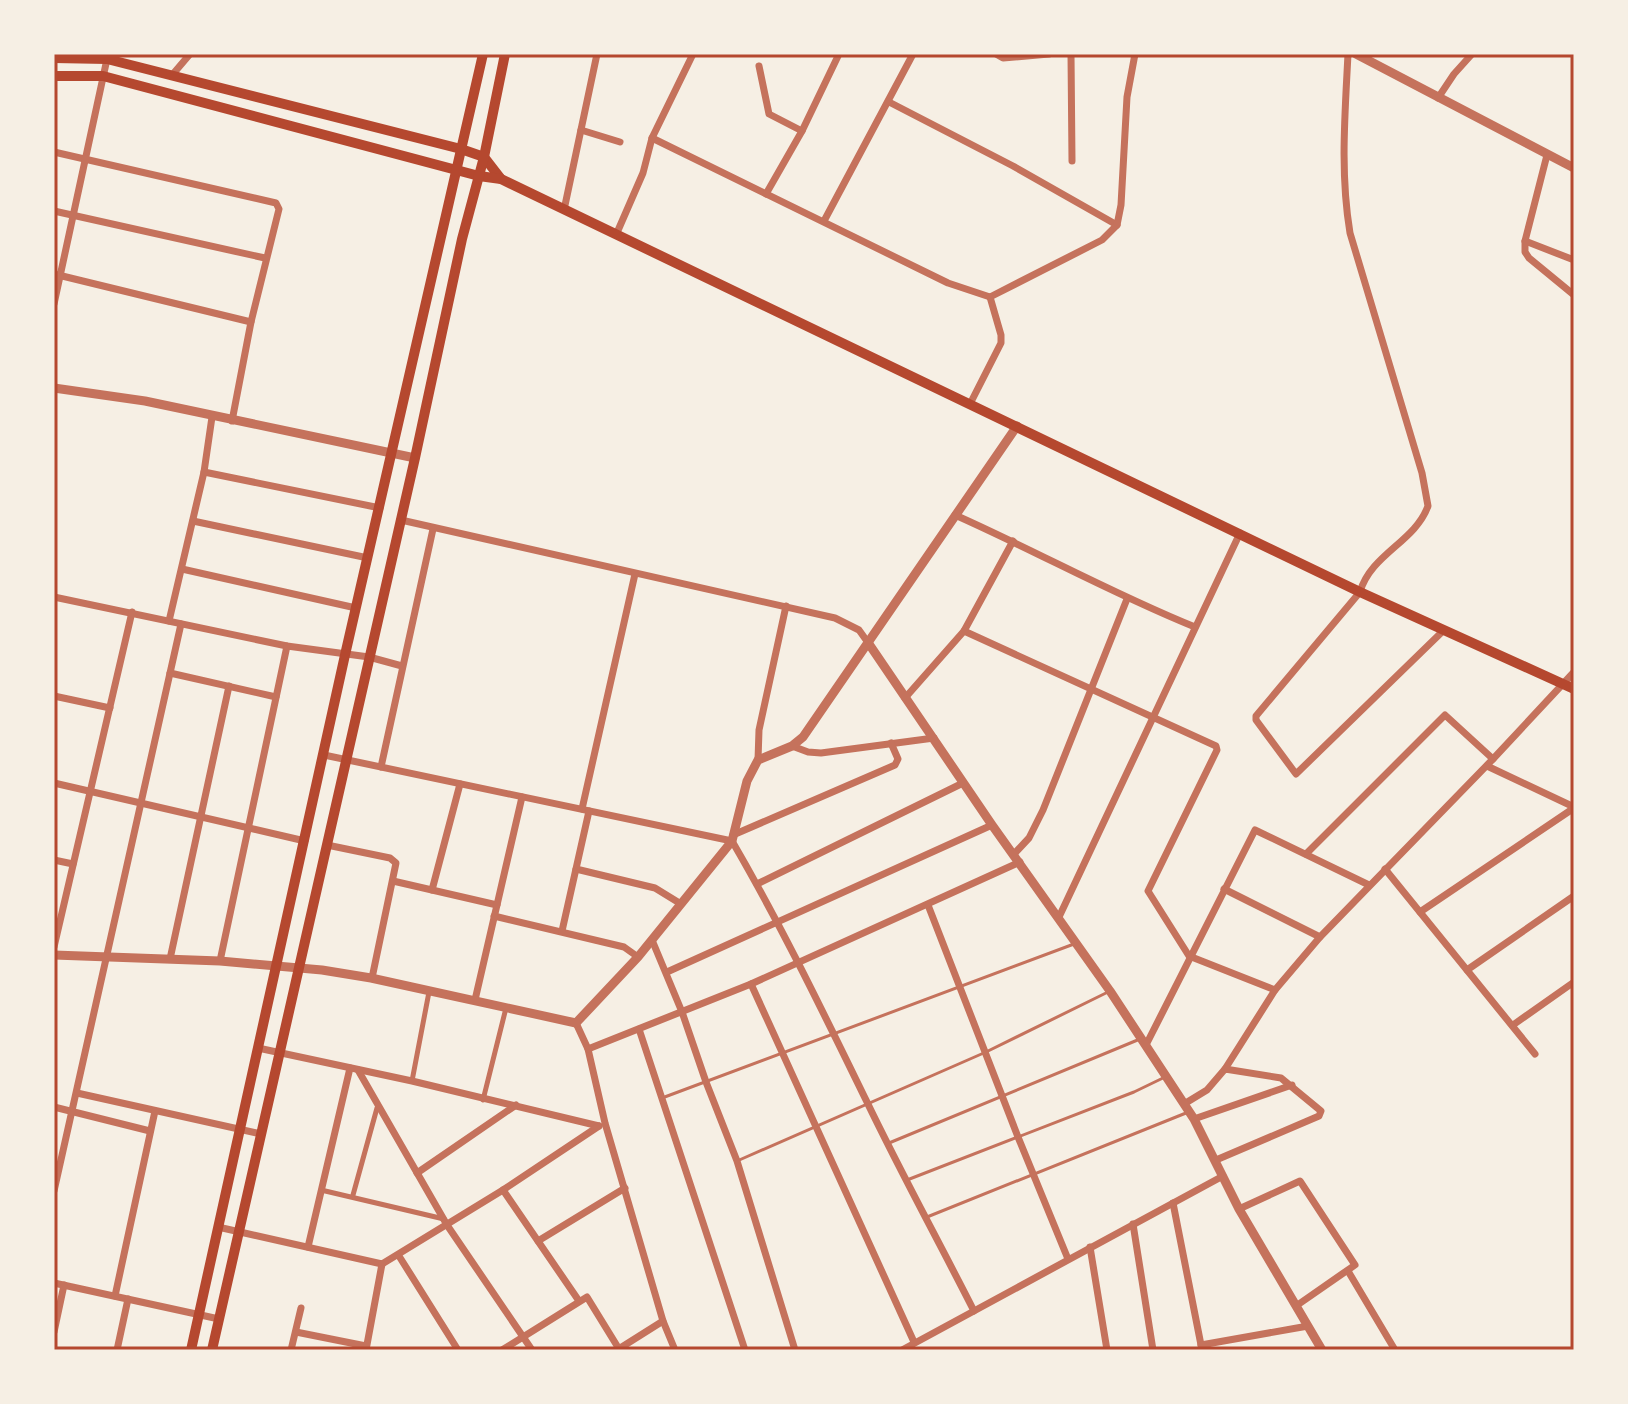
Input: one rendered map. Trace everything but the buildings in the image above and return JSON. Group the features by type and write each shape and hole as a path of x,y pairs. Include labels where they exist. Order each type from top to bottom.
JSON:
{"main road":[{"path":"191,1350 345,655 483,54"},
{"path":"212,1350 505,54"},
{"path":"54,58 107,59 461,149 484,157 501,179"},
{"path":"54,76 103,76 479,176 501,179 1360,592 1574,689"},
{"path":"341,138 349,120"}],"street":[{"path":"173,74 190,54"},
{"path":"564,210 597,54"},
{"path":"616,235 643,173 652,138 693,54"},
{"path":"766,194 802,131 839,54"},
{"path":"824,221 913,54"},
{"path":"996,54 1003,58 1049,54"},
{"path":"1071,54 1072,161"},
{"path":"652,138 948,283 990,297 1102,240 1117,225 1121,205 1127,97 1135,54"},
{"path":"1348,54 1343,163 1350,233 1428,495 1428,506 1410,535 1370,571 1360,592 1256,716 1256,720 1295,774 1444,630"},
{"path":"1356,54 1574,168"},
{"path":"1438,98 1472,54"},
{"path":"54,304 57,275 107,59"},
{"path":"759,66 769,114 802,131"},
{"path":"889,102 1013,166 1117,225"},
{"path":"581,130 620,142"},
{"path":"54,152 273,201 279,209 265,258 232,421"},
{"path":"1547,155 1525,241 1525,252 1574,295"},
{"path":"54,211 265,258"},
{"path":"1525,241 1574,260"},
{"path":"57,275 251,322"},
{"path":"970,404 1001,343 990,297"},
{"path":"54,388 145,401 415,458"},
{"path":"169,621 204,472 212,417"},
{"path":"758,760 792,746 803,737 1017,426"},
{"path":"204,472 380,508"},
{"path":"955,515 1127,599 1195,627"},
{"path":"401,520 786,606 850,623 859,630 1166,1076 1322,1350"},
{"path":"193,521 368,558"},
{"path":"381,767 433,529"},
{"path":"1059,917 1240,533"},
{"path":"905,698 964,631 1013,541"},
{"path":"182,569 356,608"},
{"path":"562,931 635,574"},
{"path":"54,597 287,646 369,657 402,666"},
{"path":"588,1049 799,963 928,905 1017,858 1036,826 1127,599"},
{"path":"576,1023 638,957 732,838 747,781 758,760 759,730 786,606"},
{"path":"54,947 132,612"},
{"path":"54,1191 181,624"},
{"path":"964,631 1217,747 1148,890 1189,956 1275,990"},
{"path":"220,961 287,646"},
{"path":"1189,1112 1225,1069 1275,990 1320,937 1574,672"},
{"path":"170,673 276,697"},
{"path":"170,959 229,686"},
{"path":"54,696 110,708"},
{"path":"1306,854 1445,715 1490,762 1574,807 1420,912"},
{"path":"792,746 821,753 934,738"},
{"path":"324,755 732,838 895,765 898,759 891,743"},
{"path":"54,783 305,841"},
{"path":"757,884 963,783"},
{"path":"432,890 460,784"},
{"path":"475,1000 522,797"},
{"path":"667,972 992,825"},
{"path":"1144,1042 1256,829 1369,885"},
{"path":"732,838 835,1033 867,1103 974,1311"},
{"path":"327,845 393,859 396,863 372,978"},
{"path":"54,860 73,864"},
{"path":"576,869 655,888 681,904"},
{"path":"1385,869 1535,1054"},
{"path":"393,881 497,905"},
{"path":"1224,889 1320,937"},
{"path":"1467,970 1574,896"},
{"path":"928,905 1068,1259"},
{"path":"494,916 624,947 638,957"},
{"path":"652,940 667,972 737,1161 795,1350"},
{"path":"54,955 220,961 372,978 576,1023"},
{"path":"1513,1025 1574,982"},
{"path":"751,984 914,1342"},
{"path":"412,1081 429,990"},
{"path":"483,1100 506,1008"},
{"path":"576,1023 588,1049 602,1124 625,1188 663,1321 675,1350"},
{"path":"639,1029 745,1350"},
{"path":"258,1048 602,1124"},
{"path":"354,1069 445,1222 532,1350"},
{"path":"308,1247 354,1069"},
{"path":"1216,1160 1319,1116 1321,1111 1278,1076 1225,1069"},
{"path":"1189,1112 1292,1085"},
{"path":"77,1093 261,1134"},
{"path":"417,1173 516,1105"},
{"path":"54,1107 150,1131"},
{"path":"353,1196 377,1108"},
{"path":"115,1296 155,1111"},
{"path":"218,1227 382,1264 399,1256 445,1222 503,1190 602,1124"},
{"path":"902,1350 1223,1176"},
{"path":"1239,1209 1300,1181 1355,1265 1296,1306"},
{"path":"538,1241 625,1188"},
{"path":"321,1190 445,1222"},
{"path":"503,1190 579,1301"},
{"path":"1173,1203 1201,1348 1308,1326"},
{"path":"1133,1224 1153,1350"},
{"path":"1090,1247 1107,1350"},
{"path":"399,1256 458,1350"},
{"path":"296,1332 366,1348 382,1264"},
{"path":"1348,1271 1395,1350"},
{"path":"54,1283 219,1319"},
{"path":"54,1332 64,1285"},
{"path":"502,1350 588,1298 618,1350 663,1321"},
{"path":"117,1350 128,1299"},
{"path":"291,1350 301,1308"}],"lane":[{"path":"662,1098 1077,943"},
{"path":"737,1161 986,1052 1110,991"},
{"path":"889,1143 1003,1095 1144,1042"},
{"path":"907,1180 1134,1092 1166,1076"},
{"path":"927,1217 1189,1112"}]}
